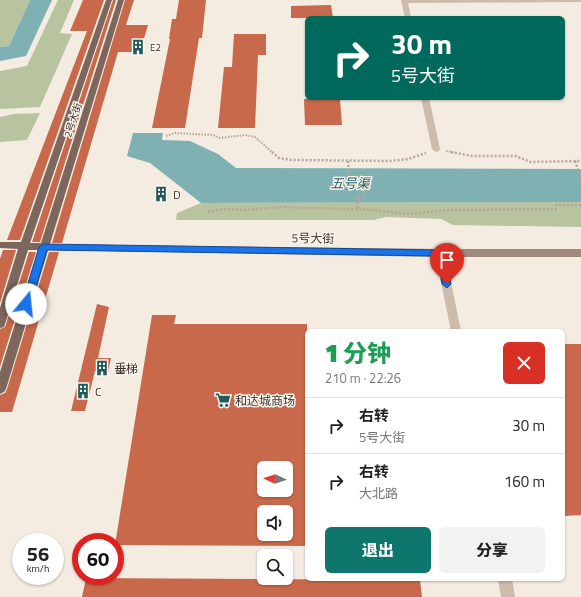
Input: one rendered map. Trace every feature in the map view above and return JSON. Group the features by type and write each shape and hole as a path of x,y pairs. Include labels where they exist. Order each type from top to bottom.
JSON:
{"main road":[{"path":"0,324 24,246 109,0"},
{"name":"2号大街","path":"0,389 122,0"},
{"path":"0,245 44,247"},
{"name":"5号大街","path":"44,247 440,253 581,253"}],"street":[{"path":"408,16 404,1 581,0"},
{"path":"425,100 436,149"},
{"path":"440,253 456,329"},
{"path":"505,581 508,597"}],"path":[{"path":"166,136 175,133 191,133 213,135 220,138 244,135 255,137 279,158 292,160 348,161 408,159 436,149 472,156 516,156 530,162 581,161"},
{"path":"348,161 349,179 364,179 365,197 357,197 358,209"},
{"path":"575,161 581,177"},
{"path":"208,212 280,206 320,209 358,209 407,214 449,210 556,209 556,205 581,205"}],"green space":[{"path":"0,0 30,0 9,46 0,47"},
{"path":"58,0 74,0 60,33 72,34 40,107 0,109 0,71 27,66"},
{"path":"40,113 27,140 0,142 0,117 14,114"},
{"path":"581,202 581,227 453,225 441,219 386,217 374,220 176,220 177,213 201,203"}],"water":[{"path":"30,0 52,0 26,56 0,61 0,47 9,46"},
{"name":"五号渠","path":"133,133 163,133 162,140 190,141 218,154 236,168 581,169 581,202 201,203 150,163 127,156"}],"building":[{"path":"83,0 104,0 20,240 7,240 87,31 70,31"},
{"path":"113,0 116,0 40,242 32,242"},
{"path":"125,0 134,0 126,25 148,25 140,52 118,52 62,243 52,243"},
{"path":"179,0 206,0 202,38 199,38 185,128 152,128 170,39 172,19 176,19"},
{"path":"331,5 333,16 305,16 305,18 291,18 291,6"},
{"path":"234,34 266,34 266,55 258,55 255,128 218,128 224,67 232,67"},
{"path":"304,99 340,100 342,125 305,125"},
{"path":"3,250 16,250 0,303 0,259"},
{"path":"29,252 36,252 0,367 0,329 5,327"},
{"path":"49,252 59,252 12,412 0,412 0,395 5,393 7,389"},
{"path":"97,304 109,307 98,358 111,358 108,372 95,371 85,411 71,411"},
{"name":"和达城商场","path":"152,315 176,315 174,324 307,324 307,329 305,329 305,546 124,545 124,533 117,533"},
{"path":"565,344 581,344 581,515 565,516"},
{"path":"124,578 257,579 257,585 293,585 293,579 305,579 305,581 420,581 422,597 82,597 85,585 124,585"}],"place":[{"name":"E2","path":"138,47"},
{"name":"D","path":"161,194"},
{"name":"垂梯","path":"102,368"},
{"name":"C","path":"83,391"},
{"name":"和达城商场","path":"223,400"}],"route":[{"path":"26,304 44,247 440,253 447,284"}]}
